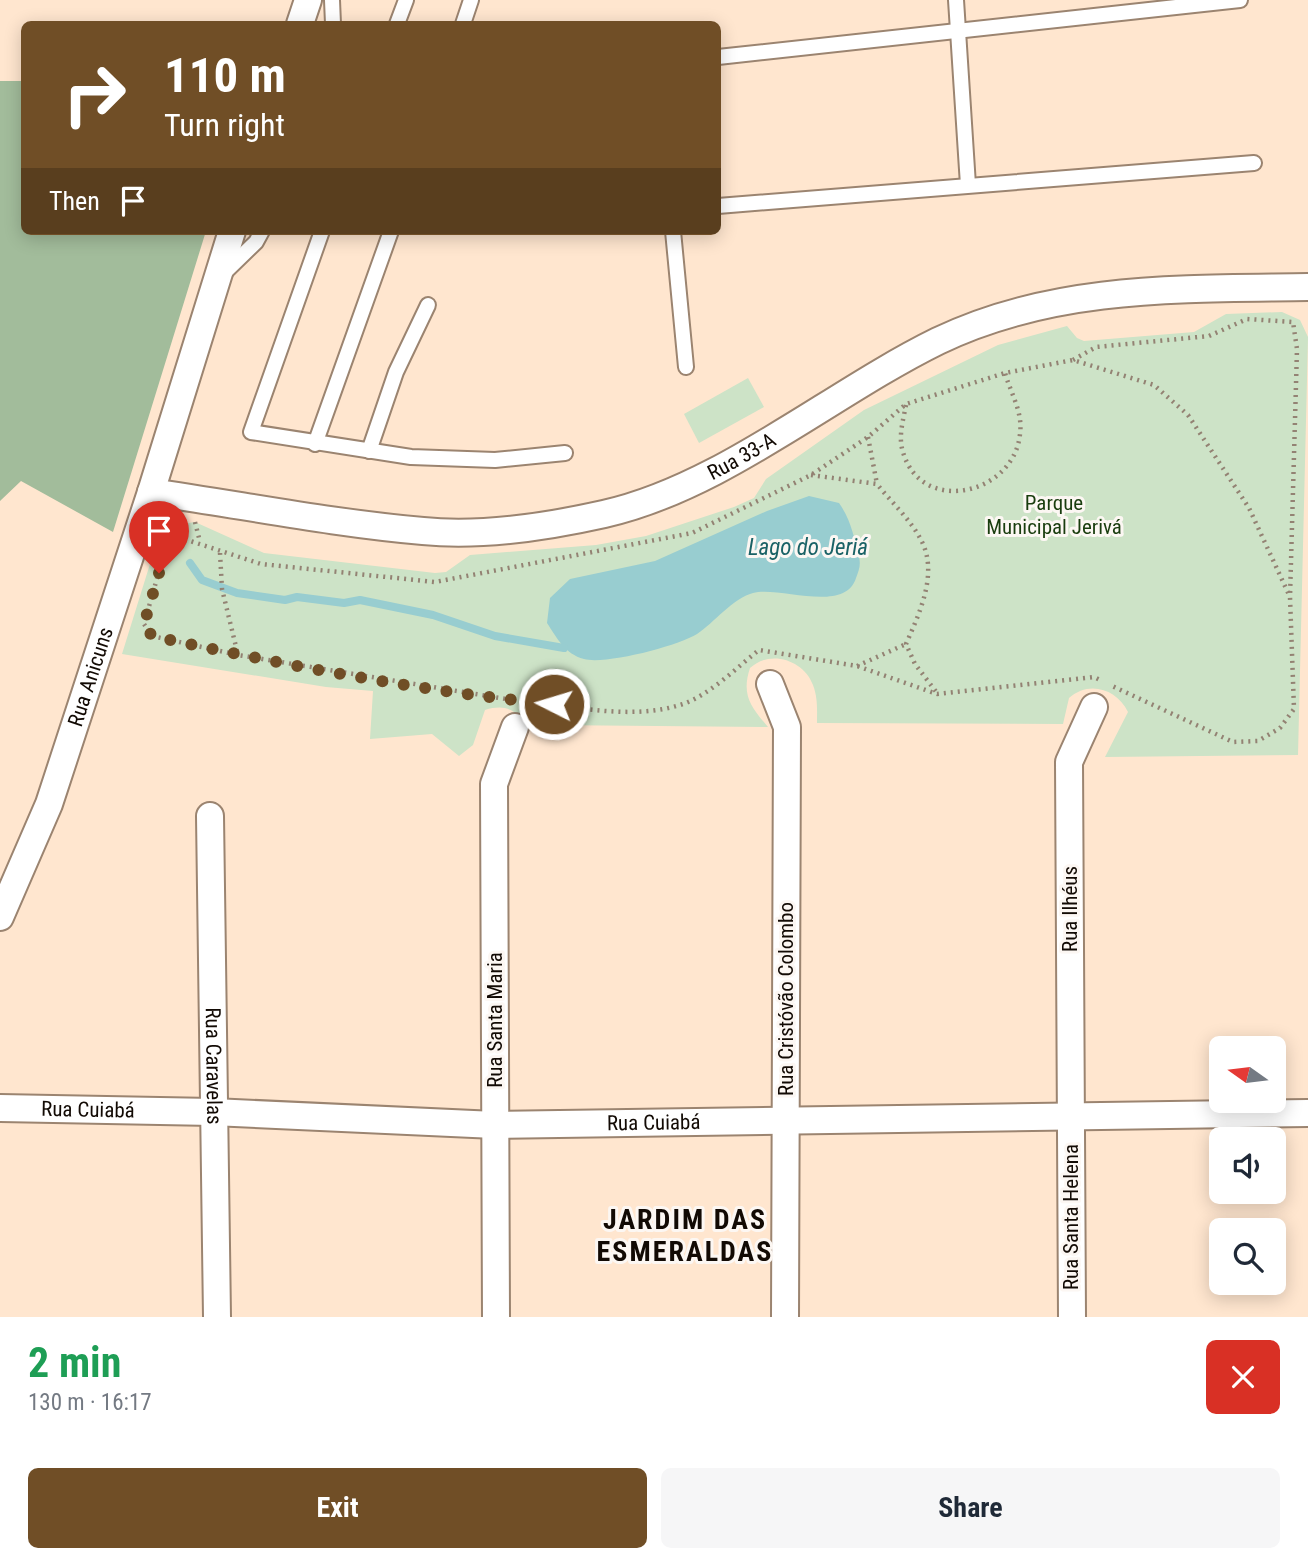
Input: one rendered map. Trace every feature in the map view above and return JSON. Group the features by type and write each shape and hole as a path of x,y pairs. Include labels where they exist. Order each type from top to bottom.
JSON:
{"street":[{"path":"301,21 308,0"},
{"name":"Rua Anicuns","path":"0,917 49,804 152,492 231,235"},
{"name":"Rua 33-A","path":"152,492 425,531 489,531 606,514 663,495 725,464 881,371 941,340 1004,316 1079,297 1158,289 1308,287"},
{"name":"Rua Cristóvão Colombo","path":"770,684 787,727 785,1317"},
{"name":"Rua Ilhéus","path":"1071,1116 1069,762 1094,707"},
{"name":"Rua Santa Maria","path":"496,1317 494,784 515,727"},
{"name":"Rua Caravelas","path":"210,816 216,1317"},
{"name":"Rua Cuiabá","path":"0,1108 213,1112 495,1125 1308,1113"},
{"name":"Rua Santa Helena","path":"1071,1116 1072,1317"}],"lane":[{"path":"332,0 333,21"},
{"path":"398,21 406,0"},
{"path":"464,21 471,0"},
{"path":"956,0 968,185"},
{"path":"721,57 1240,0"},
{"path":"721,206 1254,163"},
{"path":"215,283 260,235"},
{"path":"321,235 251,432 411,457 495,460 565,453"},
{"path":"315,444 390,235"},
{"path":"673,235 685,367"},
{"path":"369,451 396,372 428,304"}],"path":[{"path":"1247,319 1293,322 1297,349 1290,597 1294,709 1280,728 1258,741 1233,742 1094,677 937,694 857,666 759,650 716,684 685,703 648,712 507,700 238,654 152,636 144,624 166,547 178,537 200,542 220,553 261,564 435,582 692,533 811,475 868,437 906,404 1005,373 1073,360 1096,348 1209,336 1247,319"},
{"path":"1073,360 1154,386 1188,415 1249,508 1290,597"},
{"path":"906,404 901,433 902,451 917,477 933,488 948,491 988,484 1003,472 1016,454 1020,434 1020,412 1005,373"},
{"path":"857,666 906,645 923,604 928,572 922,541 877,484 868,437"},
{"path":"811,475 877,484"},
{"path":"220,553 222,589 238,654"},
{"path":"906,645 915,664 937,694"}],"green space":[{"path":"0,81 21,81 21,235 205,235 113,532 21,481 0,501"},
{"name":"Parque Municipal Jerivá","path":"1282,312 1300,320 1308,337 1298,755 1105,757 1128,712 1110,693 1094,688 1077,692 1069,698 1063,724 817,723 816,695 809,676 794,664 776,658 758,662 750,668 747,677 749,700 768,727 549,725 525,728 515,712 499,708 485,710 473,745 459,756 432,734 370,739 373,691 326,687 122,654 159,535 170,526 195,522 264,553 435,573 446,572 470,555 596,545 646,536 754,498 766,479 864,410 998,345 1067,326 1077,338 1084,341 1194,332 1226,314"},
{"path":"748,378 764,407 699,443 684,414"}],"water":[{"name":"Lago do Jeriá","path":"809,496 839,503 852,529 860,563 856,578 849,589 839,595 825,597 753,593 738,600 688,639 641,653 608,659 577,657 562,645 547,623 550,598 570,579 655,561 767,511"}],"waterway":[{"path":"190,563 202,580 237,593 285,600 297,597 344,603 360,600 433,615 495,636 564,648"}],"district":[{"name":"JARDIM DAS ESMERALDAS","path":"685,1235"}],"route":[{"path":"159,573 144,624 152,636 238,654 507,700 554,704"}]}
